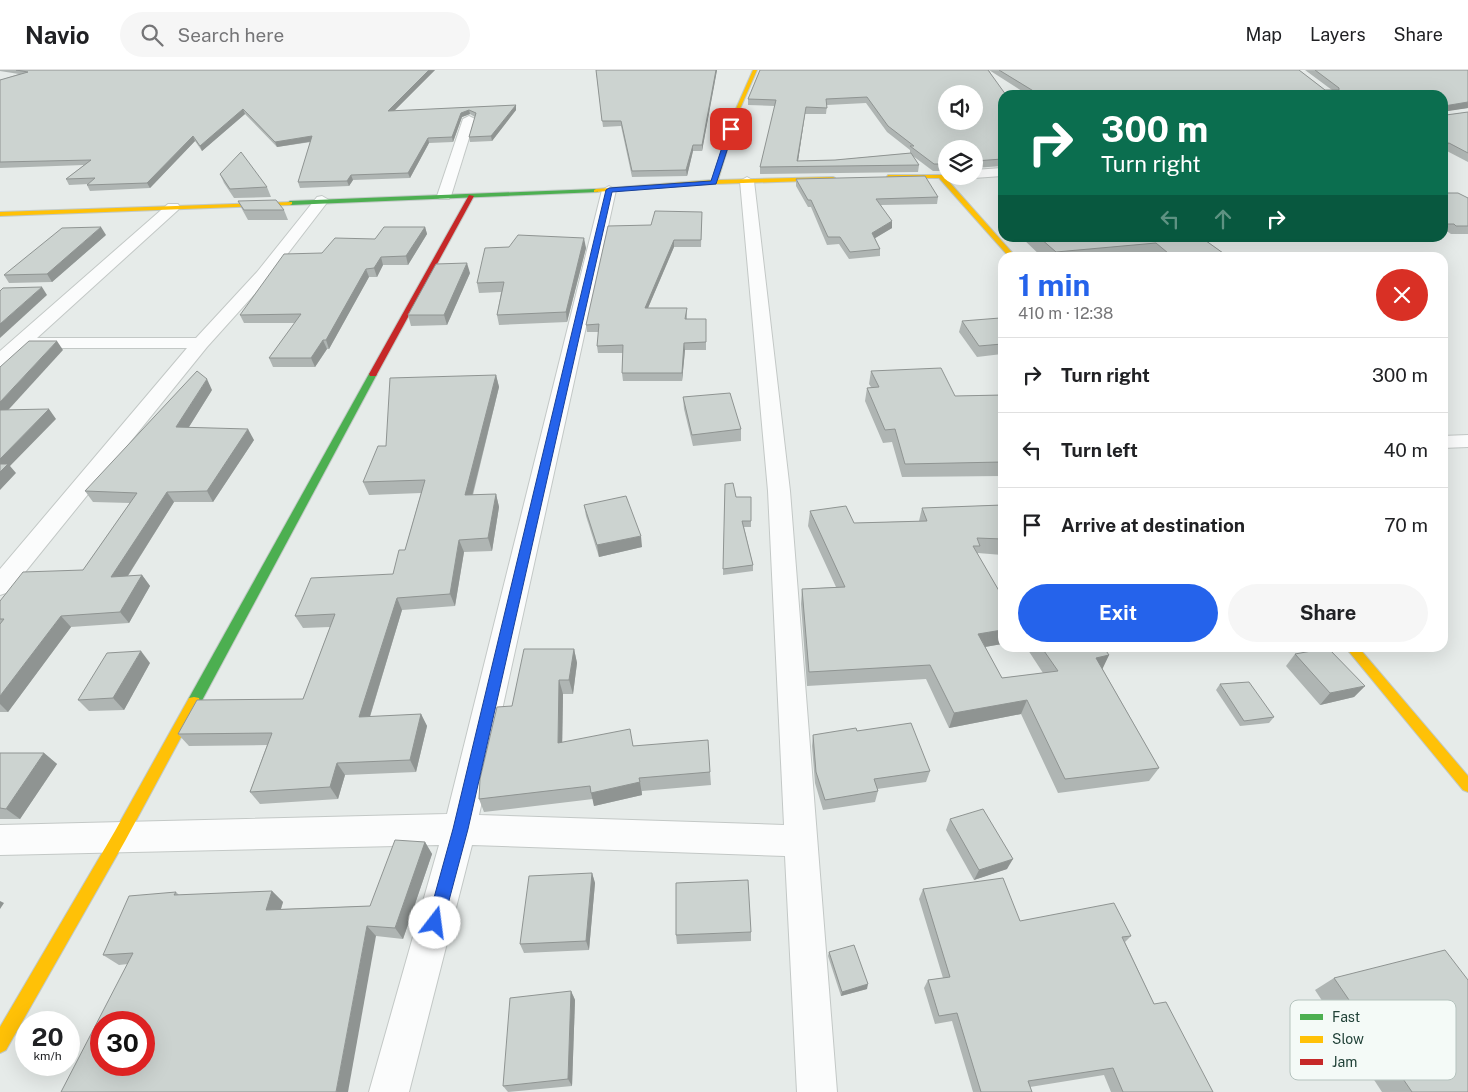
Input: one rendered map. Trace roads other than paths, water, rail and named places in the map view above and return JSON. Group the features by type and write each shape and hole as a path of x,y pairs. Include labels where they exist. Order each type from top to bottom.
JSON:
{"street":[{"path":"714,182 737,111 755,70"},
{"path":"444,196 469,119"},
{"path":"983,173 998,172"},
{"path":"873,178 938,176"},
{"path":"0,214 322,200 471,196 609,190 714,182 844,178"},
{"path":"747,181 779,492 817,1092"},
{"path":"952,185 998,239"},
{"path":"389,1092 460,829 609,190"},
{"path":"0,1044 120,836 471,196"},
{"path":"0,586 201,343 263,276 322,200"},
{"path":"0,361 173,207"},
{"path":"1000,242 1009,252"},
{"path":"0,342 201,343"},
{"path":"1448,442 1468,441"},
{"path":"1355,652 1468,786"},
{"path":"0,840 460,829 800,840"}]}
